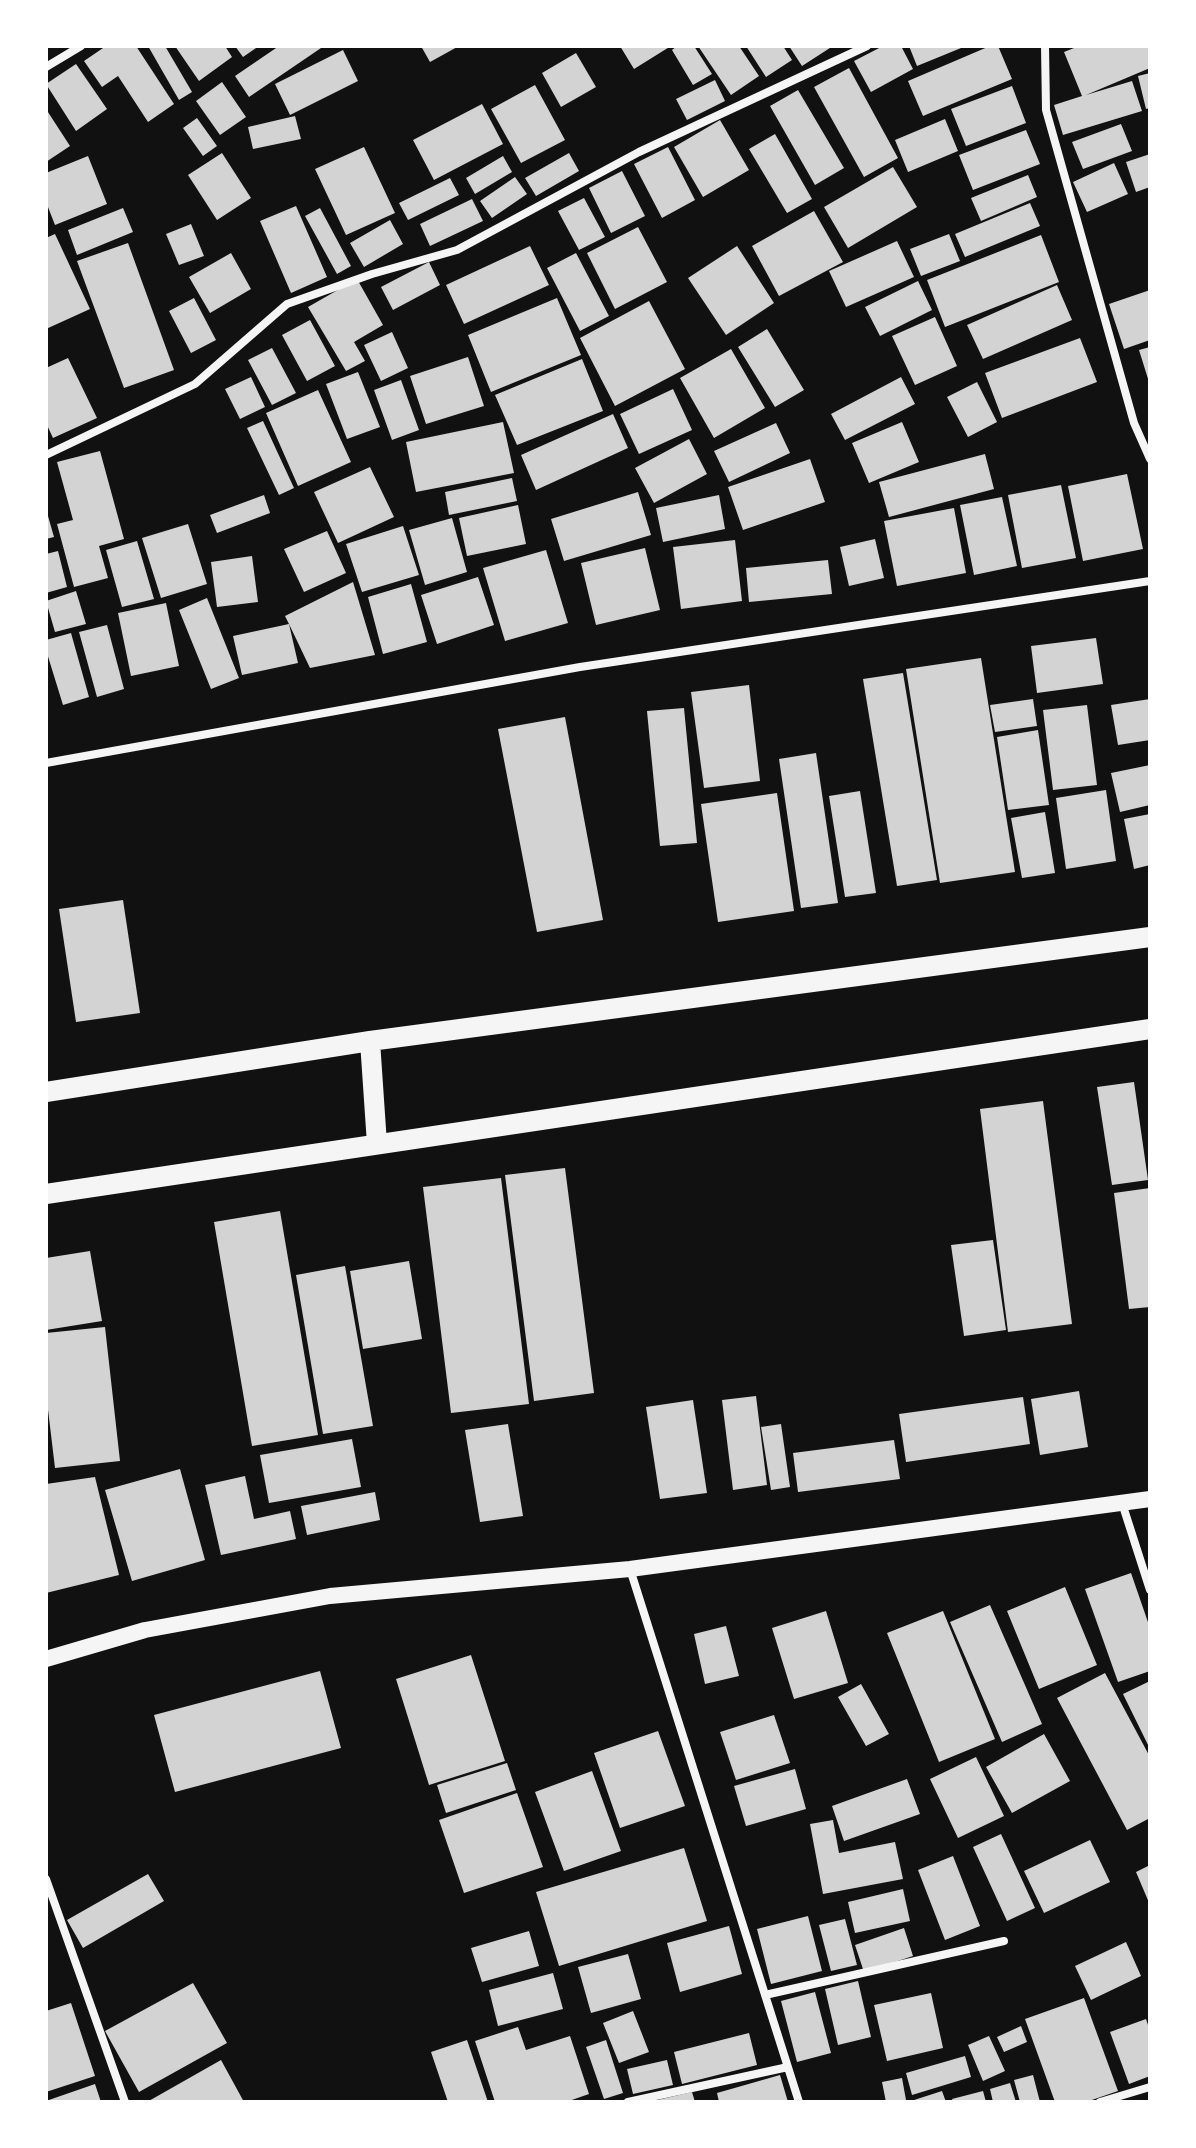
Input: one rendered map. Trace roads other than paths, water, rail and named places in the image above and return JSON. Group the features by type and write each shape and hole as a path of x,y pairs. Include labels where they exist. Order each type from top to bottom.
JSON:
{"main road":[{"path":"46,1092 370,1041 1150,937"},
{"path":"46,1194 1150,1029"},
{"path":"370,1041 377,1144"},
{"path":"46,1659 145,1630 330,1596 630,1569 1150,1499"}],"street":[{"path":"46,67 81,46"},
{"path":"46,455 195,384 287,304 372,274 457,250 639,152 867,46"},
{"path":"1045,46 1046,110 1134,423 1150,459"},
{"path":"46,763 580,667 1150,581"},
{"path":"1121,1502 1150,1590"},
{"path":"630,1569 799,2102"},
{"path":"46,1879 125,2102"},
{"path":"765,1995 1004,1941"},
{"path":"628,2102 788,2067"},
{"path":"1100,2102 1150,2087"}]}
